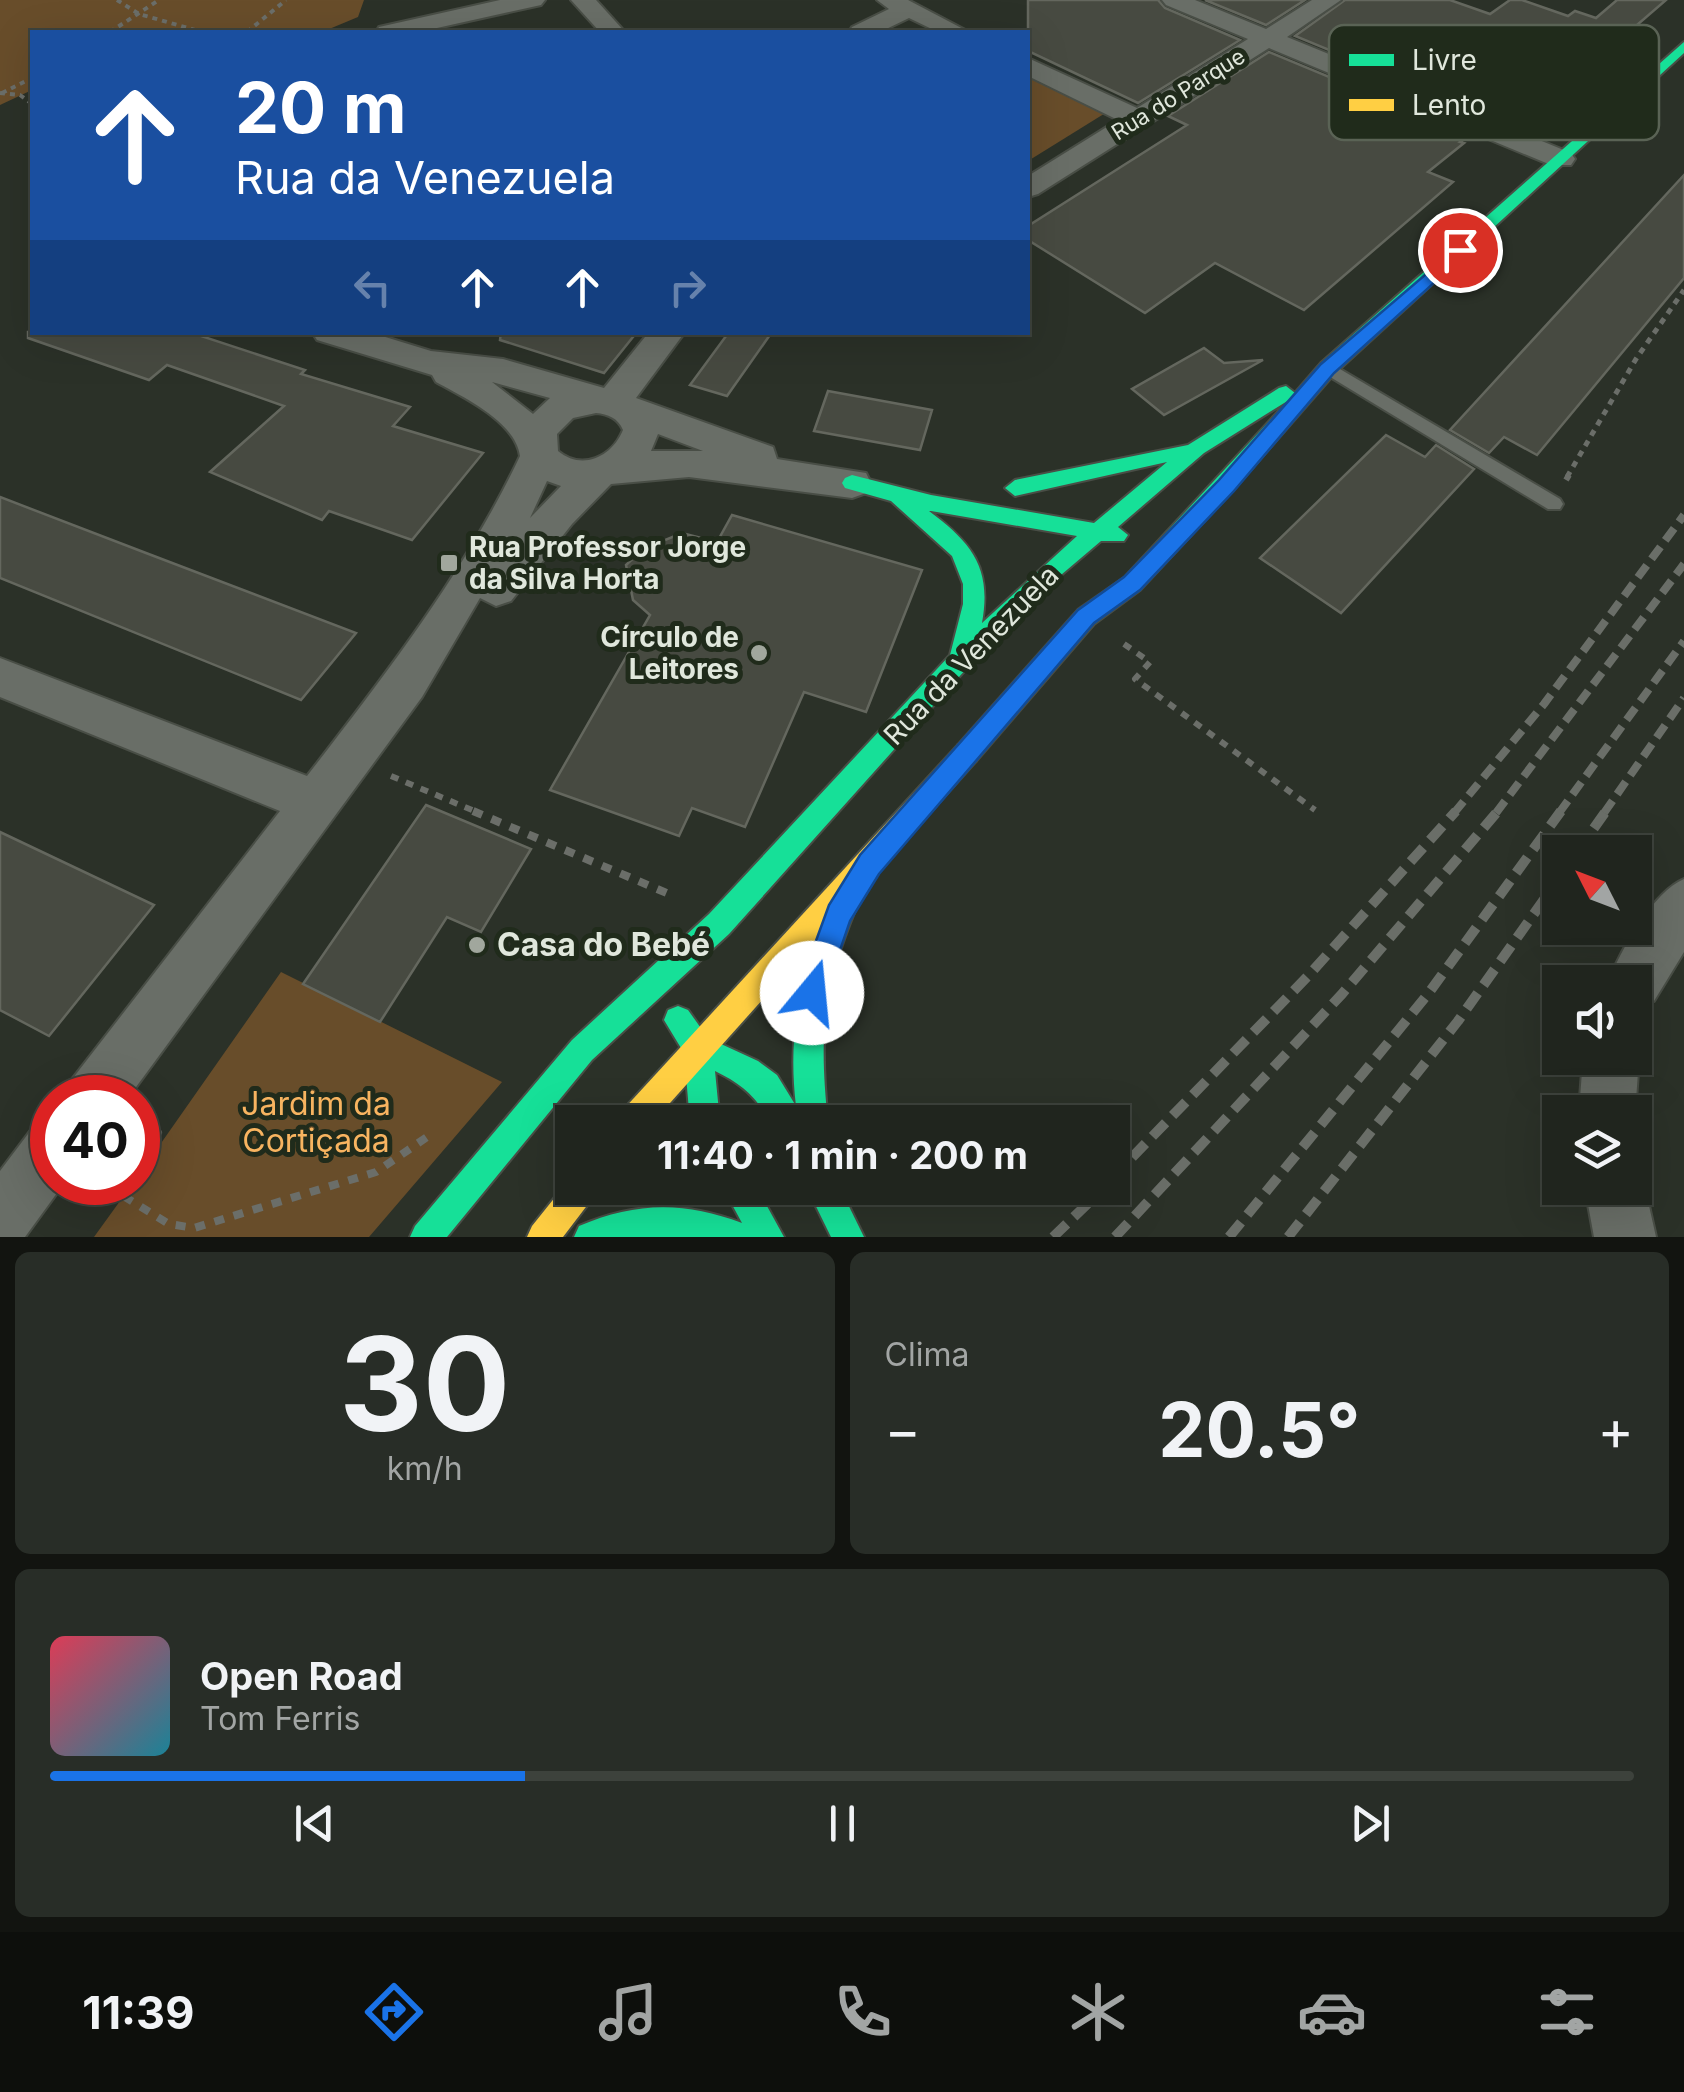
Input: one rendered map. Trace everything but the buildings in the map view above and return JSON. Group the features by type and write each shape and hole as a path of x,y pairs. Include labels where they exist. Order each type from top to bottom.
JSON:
{"street":[{"path":"397,30 534,0"},
{"path":"583,0 611,30"},
{"path":"1174,0 1329,63"},
{"name":"Rua do Parque","path":"1030,187 1328,0"},
{"path":"864,30 899,5 953,30"},
{"name":"Rua da Venezuela","path":"1659,69 1684,46"},
{"path":"1030,67 1138,119"},
{"path":"1517,140 1561,158"},
{"name":"Rua da Venezuela","path":"648,1105 869,864 1086,617 1132,584 1328,368 1581,140"},
{"path":"340,335 430,363 503,372 612,403 802,474"},
{"path":"612,403 666,335"},
{"path":"430,363 522,420 548,466 562,473 689,463 802,474 852,483 900,500 1011,517 1093,535 1158,531 1193,520"},
{"name":"Rua da Venezuela","path":"426,1237 582,1050 720,924 959,662 1040,580 1197,448 1328,368"},
{"path":"110,1075 406,683 504,531 537,450 538,430 548,418 578,402 612,403 641,430 638,443 558,513 502,582 406,683"},
{"path":"1086,617 1094,576 1093,535 1064,506 1006,487 1197,448"},
{"path":"852,483 964,484"},
{"path":"900,500 956,542 976,576 979,600 959,662"},
{"path":"0,677 316,802"},
{"path":"811,1105 804,1022 838,914 869,864"},
{"path":"1646,965 1684,904"},
{"path":"652,985 698,1048 757,1078 776,1105"},
{"path":"698,1048 704,1105"},
{"path":"0,1220 30,1180"},
{"path":"543,1237 568,1205"},
{"path":"750,1205 768,1237"},
{"path":"832,1205 848,1237"},
{"path":"1618,1205 1624,1237"},
{"path":"590,1237 609,1226 686,1219 736,1237"}],"lane":[{"path":"1328,368 1554,504"}],"path":[{"path":"117,0 139,14 195,30"},
{"path":"113,30 159,0"},
{"path":"249,30 286,0"},
{"path":"1,93 30,79"},
{"path":"1,93 20,96 30,103"},
{"path":"1554,504 1636,360 1684,290"},
{"path":"1086,617 1150,662 1134,679 1315,810"},
{"path":"380,772 666,892"},
{"path":"138,1205 169,1224 194,1228 376,1172 445,1125"}],"green space":[{"path":"0,0 364,0 358,17 327,30 30,30 30,91 0,105"},
{"path":"1030,74 1107,112 1030,160"},
{"name":"Jardim da Cortiçada","path":"281,972 502,1082 369,1237 94,1237 117,1205 160,1205 160,1145"}],"railway":[{"path":"1454,813 1544,704 1684,515"},
{"path":"1496,813 1684,564"},
{"path":"1559,813 1684,641"},
{"path":"1604,813 1684,698"},
{"path":"1130,1159 1308,976 1456,811"},
{"path":"1115,1237 1342,994 1498,811"},
{"path":"1229,1237 1428,994 1561,811"},
{"path":"1589,835 1606,811"},
{"path":"1288,1237 1458,1021 1542,902"},
{"path":"1053,1237 1086,1205"}],"traffic: fast":[{"path":"1659,69 1684,46"},
{"path":"967,753 1086,617 1132,584 1226,485 1328,368 1580,140"},
{"path":"426,1237 582,1050 719,924 959,661 1040,580 1197,448 1286,393"},
{"path":"1015,488 1184,451"},
{"path":"852,483 931,503 1117,535"},
{"path":"901,501 945,535 970,566 974,604 960,659"},
{"path":"811,1105 807,1039 814,986 842,908"},
{"path":"678,1020 698,1048 748,1071 766,1086 778,1105"},
{"path":"698,1048 703,1105"},
{"path":"749,1205 768,1237"},
{"path":"832,1205 848,1237"},
{"path":"590,1237 645,1221 681,1222 736,1237"}],"traffic: slow":[{"path":"648,1105 967,753"},
{"path":"543,1237 568,1205"}],"place":[{"name":"Rua Professor Jorge da Silva Horta","path":"449,563"},
{"name":"Círculo de Leitores","path":"759,653"},
{"name":"Casa do Bebé","path":"477,945"}],"route":[{"path":"812,993 838,914 869,864 1086,617 1132,584 1226,486 1328,368 1460,250"}]}
